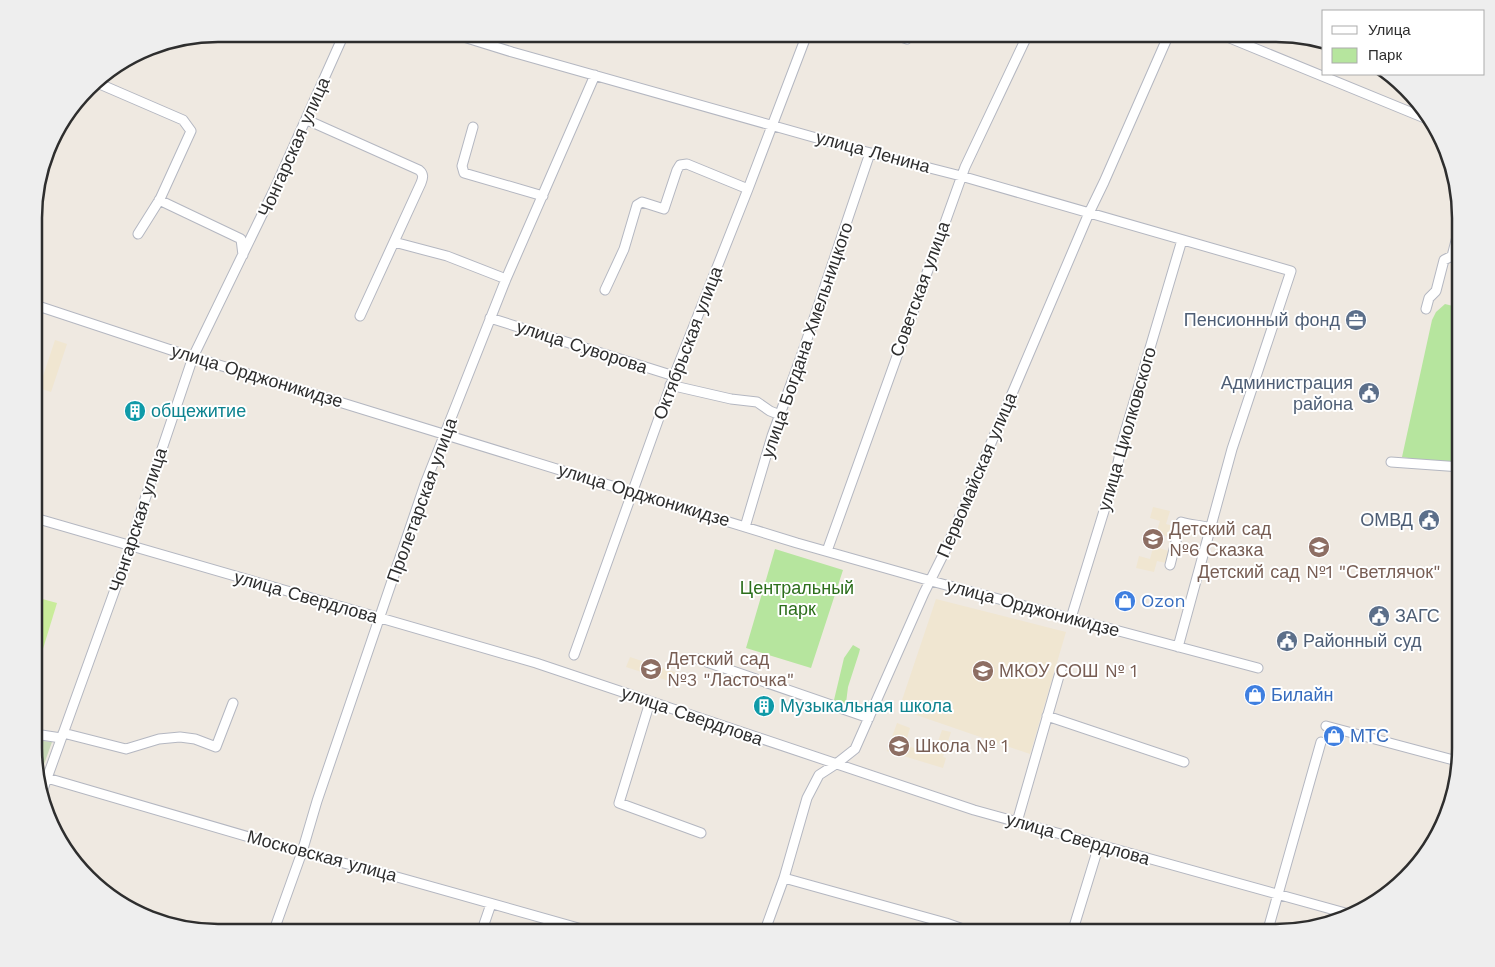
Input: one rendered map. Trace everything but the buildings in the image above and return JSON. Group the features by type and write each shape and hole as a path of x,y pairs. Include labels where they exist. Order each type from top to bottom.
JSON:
{"street":[{"name":"Октябрьская улица","path":"574,655 672,381 804,42"},
{"name":"Советская улица","path":"827,551 961,176 1024,42"},
{"name":"Первомайская улица","path":"767,924 784,878 807,798 819,775 855,748 931,581 1089,214 1165,42"},
{"path":"1240,42 1419,116"},
{"name":"Чонгарская улица","path":"46,782 131,545 193,357 243,257 307,120 340,43"},
{"name":"улица Ленина","path":"484,43 870,153 961,176 1291,271 1232,449 1211,528"},
{"name":"Пролетарская улица","path":"276,924 410,527 445,434 506,279 596,75"},
{"path":"103,86 183,120 191,131 159,200 138,234"},
{"path":"307,120 422,172 422,180 360,316"},
{"path":"473,126 462,166 464,173 542,196"},
{"name":"улица Богдана Хмельницкого","path":"745,527 780,414 870,153"},
{"path":"605,290 624,249 638,205 642,202 664,209 680,165 687,164 748,189"},
{"path":"159,200 241,239 243,257"},
{"name":"улица Циолковского","path":"1071,618 1116,472 1123,439 1182,240"},
{"path":"394,242 446,256 506,279"},
{"path":"1426,308 1429,298 1436,292 1444,260 1452,256"},
{"name":"улица Орджоникидзе","path":"42,307 193,357 745,527 931,581 1258,668"},
{"name":"улица Суворова","path":"490,318 724,398 757,402 770,411 780,414"},
{"path":"1391,462 1452,466"},
{"name":"улица Свердлова","path":"42,520 536,663 974,810 1342,912"},
{"path":"1170,565 1181,522 1211,528 1178,647"},
{"path":"698,659 868,718"},
{"path":"1017,822 1061,669"},
{"path":"650,702 618,803 701,833"},
{"path":"42,735 62,736 126,749 160,739 180,737 195,739 216,747 233,703"},
{"path":"1047,716 1184,762"},
{"path":"1326,726 1452,760"},
{"path":"1270,924 1321,742"},
{"name":"Московская улица","path":"47,778 302,852 563,924"},
{"path":"1075,924 1098,845"},
{"path":"784,878 949,924"},
{"path":"484,924 491,904"}],"shaded area":[{"path":"55,340 67,344 51,392 42,389 42,379"},
{"name":"Детский сад №6 Сказка","path":"1153,507 1170,511 1166,524 1177,527 1174,538 1163,535 1159,548 1169,551 1166,563 1157,561 1154,572 1136,568 1139,556 1150,559 1154,544 1143,541 1145,531 1156,534 1160,521 1150,518"},
{"name":"МКОУ СОШ № 1","path":"936,599 1066,632 1030,754 899,709"},
{"name":"Детский сад №3 \"Ласточка\"","path":"630,657 675,672 672,682 626,667"},
{"name":"Школа № 1","path":"897,723 910,728 905,745 926,752 927,748 935,750 942,730 951,732 943,757 946,758 943,768 887,751"}],"green space":[{"path":"1445,304 1452,306 1452,465 1403,462 1408,458 1402,457 1432,320 1436,312"},
{"name":"Центральный парк","path":"775,549 843,570 811,668 746,648"},
{"path":"42,599 57,603 42,652"},
{"path":"853,645 860,649 848,687 846,703 843,706 835,704 834,700 844,658"},
{"path":"42,741 52,742 44,766"}],"place":[{"name":"Пенсионный фонд","path":"1356,320"},
{"name":"Администрация района","path":"1369,393"},
{"name":"общежитие","path":"135,411"},
{"name":"ОМВД","path":"1429,520"},
{"name":"Детский сад №6 Сказка","path":"1153,539"},
{"name":"Детский сад №1 \"Светлячок\"","path":"1319,547"},
{"name":"Ozon","path":"1125,601"},
{"name":"ЗАГС","path":"1379,616"},
{"name":"Районный суд","path":"1287,641"},
{"name":"Детский сад №3 \"Ласточка\"","path":"651,669"},
{"name":"МКОУ СОШ № 1","path":"983,671"},
{"name":"Билайн","path":"1255,695"},
{"name":"Музыкальная школа","path":"764,706"},
{"name":"МТС","path":"1334,736"},
{"name":"Школа № 1","path":"899,746"}]}
